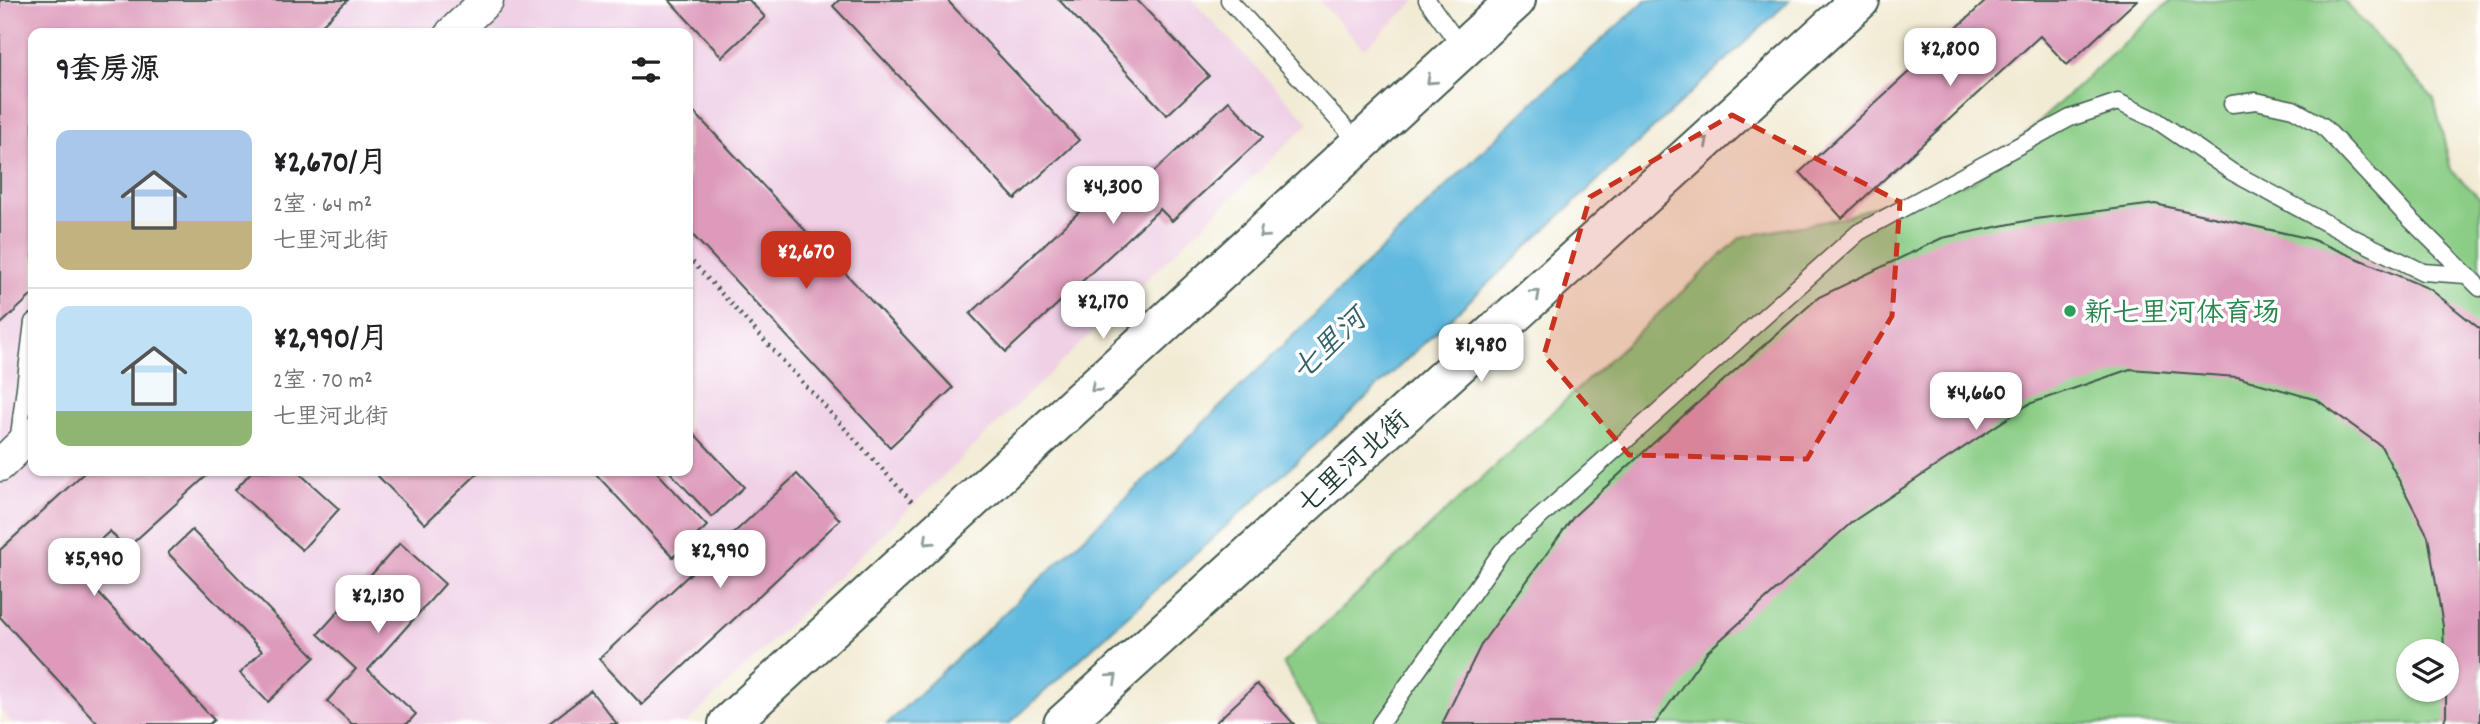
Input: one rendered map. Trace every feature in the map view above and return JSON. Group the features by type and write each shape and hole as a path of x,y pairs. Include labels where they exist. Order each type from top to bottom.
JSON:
{"street":[{"path":"457,28 487,0"},
{"path":"728,724 1516,0"},
{"name":"七里河北街","path":"1063,724 1860,0"}],"lane":[{"path":"1229,0 1361,145"},
{"path":"1427,0 1463,50"},
{"path":"2232,104 2256,101 2293,108 2323,126 2403,212 2480,288"},
{"path":"1380,724 1502,551 1859,232 2070,118 2118,102 2156,120 2232,172 2350,236 2423,272 2466,275"},
{"path":"17,449 28,362"}],"path":[{"path":"693,262 939,531"}],"highlighted area":[{"path":"1732,115 1900,202 1892,316 1807,459 1629,455 1544,355 1590,197"}],"shaded area":[{"path":"0,0 1192,0 1309,123 686,724 13,724 0,710"},
{"path":"1319,0 1417,0 1364,49"}],"green space":[{"name":"新七里河体育场","path":"2171,0 2343,0 2434,99 2451,170 2480,198 2480,724 1318,724 1283,663 1741,237 1842,218 1906,195 1975,181"}],"water":[{"name":"七里河","path":"1646,0 1790,0 1338,424 1009,724 887,724 1147,478 1537,98"}],"building":[{"path":"0,0 348,0 318,28 28,28 28,299 0,325"},
{"path":"669,0 749,0 765,17 722,57"},
{"path":"839,0 947,0 1079,140 1015,199 833,6"},
{"path":"1059,0 1137,0 1209,76 1167,115"},
{"path":"1987,0 2137,0 2067,65 2040,36 1842,218 1800,172"},
{"path":"1229,101 1263,137 1172,221 1160,209 1006,352 970,314 1124,170 1139,186"},
{"path":"695,113 953,388 890,447 693,235"},
{"path":"2155,204 2311,239 2430,289 2480,329 2480,724 2443,724 2446,702 2459,702 2459,639 2444,639 2428,536 2381,446 2317,400 2237,377 2130,369 2029,404 1852,522 1707,652 1655,724 1442,724 1482,643 1574,516 1819,297 1942,238 2035,219"},
{"path":"693,432 744,487 712,517 674,476 693,476"},
{"path":"797,474 840,520 642,705 599,659"},
{"path":"81,476 206,476 126,549 110,531 73,565 214,720 209,724 98,724 0,617 0,550"},
{"path":"248,476 303,476 339,509 302,550 235,490"},
{"path":"378,476 475,476 425,524"},
{"path":"598,476 661,476 707,526 673,557"},
{"path":"192,530 315,657 268,702 240,673 262,651 168,553"},
{"path":"400,543 445,584 368,670 416,714 407,724 352,724 327,701 356,669 318,634"},
{"path":"1257,684 1294,724 1214,724"},
{"path":"591,691 617,724 548,724"}],"place":[{"name":"新七里河体育场","path":"2070,311"}]}
